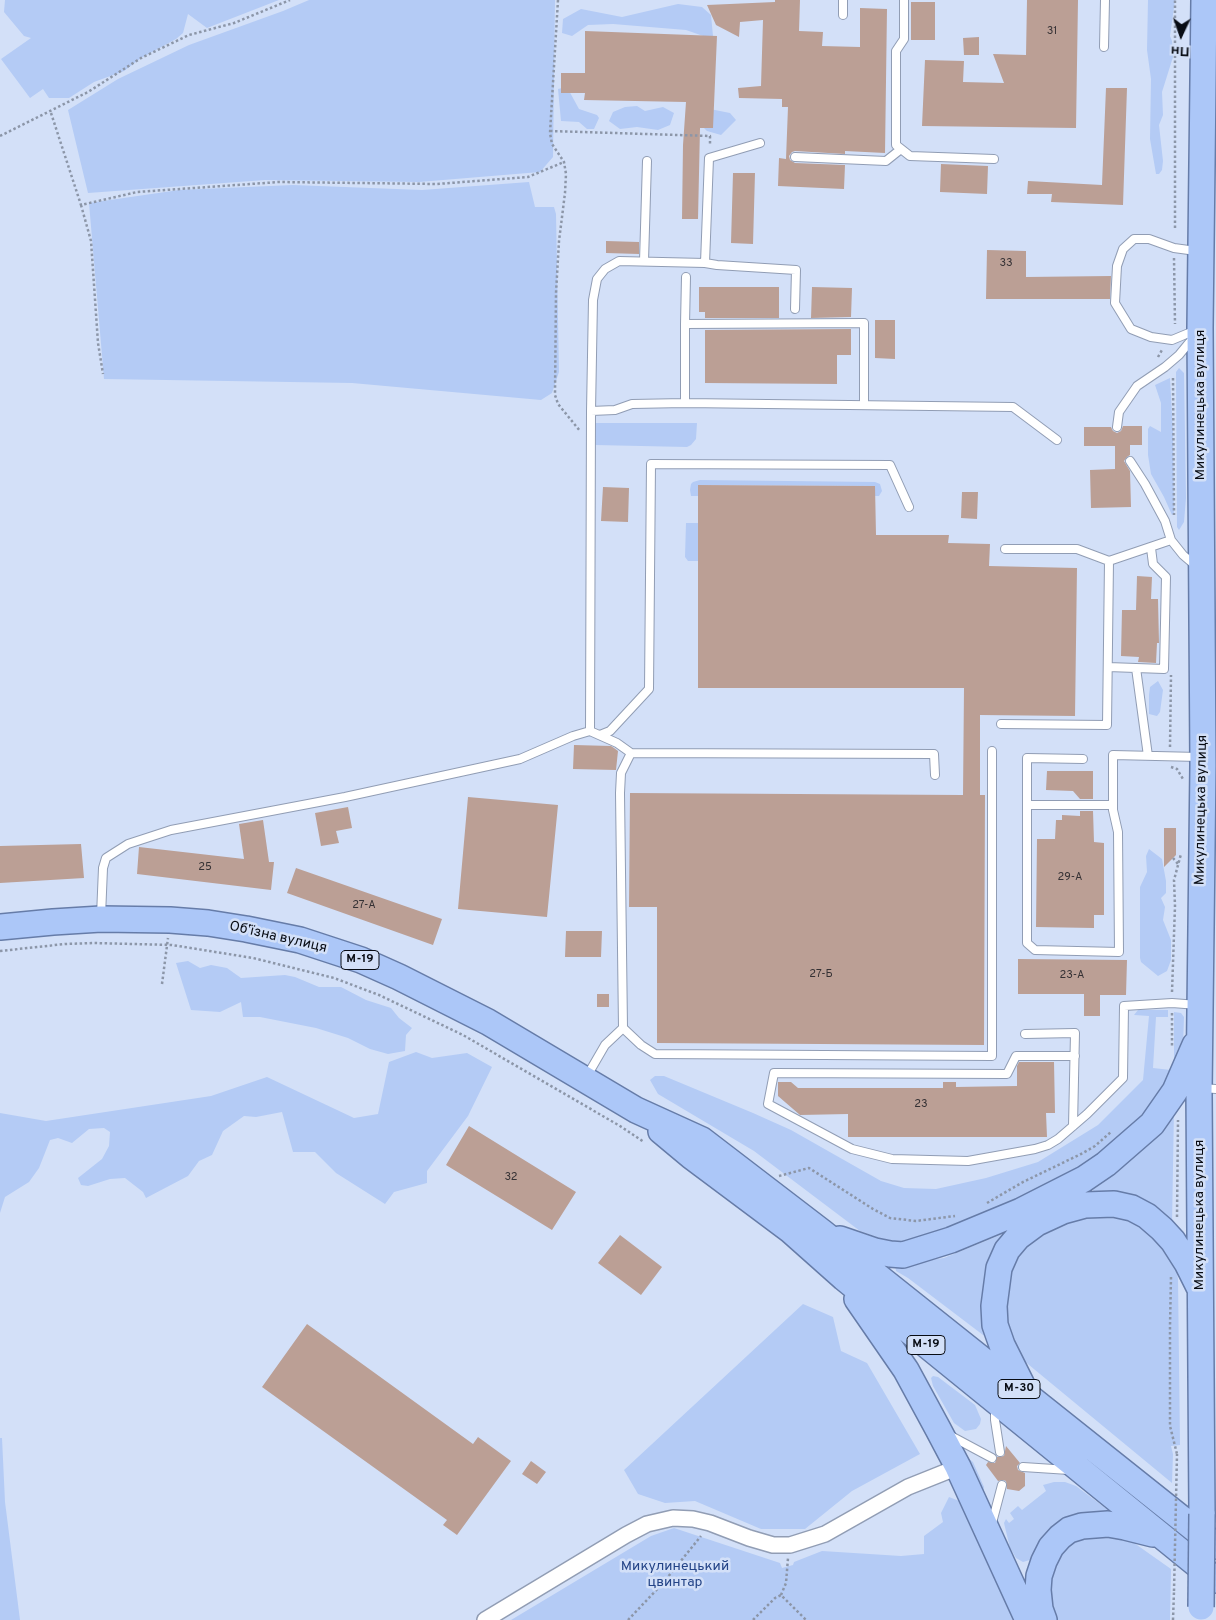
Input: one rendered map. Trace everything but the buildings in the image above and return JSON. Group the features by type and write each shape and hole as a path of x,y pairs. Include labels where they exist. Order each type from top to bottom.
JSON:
{"highway":[{"name":"Микулинецька вулиця","path":"1198,1616 1202,1514 1200,1289 1205,1090 1200,1032 1199,773 1203,672 1201,570 1205,519 1205,400 1200,328 1204,262 1206,11"},
{"name":"Обʼїзна вулиця","path":"0,927 101,919 170,920 208,923 273,934 323,947 361,960 399,977 488,1022 636,1110"},
{"name":"М-19","path":"636,1110 702,1140 822,1232 875,1251 903,1255 951,1240 1021,1211 1084,1179 1106,1164 1152,1124 1175,1091 1200,1032"},
{"path":"1205,1090 1216,1133"},
{"name":"М-19","path":"636,1110 691,1156 790,1230 994,1401 1082,1470 1160,1536 1216,1580"},
{"path":"1027,1396 995,1325 994,1306 999,1268 1007,1250 1018,1237 1037,1223 1085,1205 1114,1204 1132,1208 1147,1216 1162,1229 1187,1263 1200,1289"},
{"name":"М-30","path":"822,1232 1216,1546"},
{"path":"838,1272 906,1370 958,1467 1028,1620"},
{"path":"1202,1514 1216,1488"},
{"path":"1044,1620 1040,1609 1039,1576 1051,1547 1069,1530 1082,1526 1108,1524 1160,1536"}],"street":[{"path":"485,1620 626,1534 647,1524 673,1518 693,1519 773,1545 790,1545 825,1534 908,1487 958,1467"}],"lane":[{"path":"843,0 843,15"},
{"path":"904,0 904,39 896,50 896,145 910,156 994,159"},
{"path":"1104,46 1105,0"},
{"path":"705,263 709,158 760,143"},
{"path":"795,157 886,160 902,149"},
{"path":"644,261 647,161"},
{"path":"1200,328 1172,340 1150,337 1131,329 1115,303 1117,266 1123,249 1134,239 1149,239 1204,262"},
{"path":"590,731 591,411 593,300 597,279 605,269 618,261 705,263 796,270 795,309"},
{"path":"685,403 686,277"},
{"path":"685,324 864,323 864,404"},
{"path":"1117,426 1119,412 1137,386 1179,355 1200,328"},
{"path":"591,411 615,410 632,404 685,403 1013,407 1056,440"},
{"path":"1130,461 1165,521 1172,540 1183,554 1201,570"},
{"path":"600,735 610,731 649,689 651,464 890,465 909,507"},
{"path":"1005,549 1078,550 1109,561 1172,540"},
{"path":"1108,667 1164,669 1166,577 1153,564 1150,548"},
{"path":"1001,724 1107,725 1109,561"},
{"path":"1136,668 1148,756"},
{"path":"101,919 102,876 106,858 128,844 171,830 345,797 520,759 573,736 590,731 617,743 631,753 934,754 935,775"},
{"path":"631,753 621,774 620,793 623,1028 641,1046 655,1054 992,1056 992,751"},
{"path":"1083,759 1027,758 1027,943 1035,950 1119,952 1118,832 1113,805 1114,755 1170,756 1199,773"},
{"path":"1027,805 1113,805"},
{"path":"1075,1056 1016,1056 1007,1074 774,1073 768,1104 852,1149 892,1160 968,1161 1048,1145 1073,1126 1123,1078 1124,1006 1172,1003 1200,1005"},
{"path":"585,1079 605,1045 623,1028"},
{"path":"1025,1034 1075,1033 1073,1126"},
{"path":"994,1401 994,1420 1000,1452"},
{"path":"938,1429 992,1458"},
{"path":"1023,1467 1082,1470"},
{"path":"990,1537 1002,1485"}],"path":[{"path":"0,136 51,113 141,58 189,35 234,24 290,0"},
{"path":"558,0 550,131 552,144 564,162 566,174 556,293 555,395 558,404 591,443"},
{"path":"1174,228 1175,0"},
{"path":"51,113 91,241 98,343 103,374"},
{"path":"550,131 710,136 709,158"},
{"path":"81,205 137,192 279,182 437,184 528,176 564,162"},
{"path":"1174,248 1175,324"},
{"path":"1173,378 1174,516"},
{"path":"1171,673 1170,767 1176,770 1182,778 1199,773"},
{"path":"1172,1003 1174,880 1182,847"},
{"path":"1173,858 1178,864"},
{"path":"162,984 170,920"},
{"path":"0,951 66,944 167,945 253,958 334,978 379,995 430,1018 497,1054 651,1146"},
{"path":"1173,1620 1177,1454"},
{"path":"628,1620 662,1583 710,1523"},
{"path":"753,1620 781,1595 786,1583 790,1545"},
{"path":"781,1595 806,1620"}],"green space":[{"path":"5,0 279,0 207,28 188,14 183,33 176,39 141,58 124,71 94,82 69,98 49,98 43,89 30,98 1,59 31,38 24,36 4,12"},
{"path":"309,0 555,0 553,157 540,172 419,182 265,180 88,193 68,110 118,79 189,45"},
{"path":"1148,0 1175,0 1170,36 1173,57 1162,92 1163,115 1159,125 1163,161 1162,170 1159,174 1156,174 1150,139 1151,79 1147,50"},
{"path":"678,4 702,7 711,15 713,36 709,38 686,30 613,24 588,25 572,36 562,33 563,19 581,9 622,17"},
{"path":"567,87 579,109 597,115 599,118 594,129 587,129 579,122 561,121 558,89"},
{"path":"637,106 645,111 663,107 674,113 670,125 658,130 637,127 620,129 609,121 613,112 625,107"},
{"path":"705,108 730,113 736,120 721,135 707,131 697,121"},
{"path":"529,182 535,207 554,207 556,214 559,372 552,393 541,400 352,383 104,379 89,203 179,190 293,185 422,190"},
{"path":"1179,368 1184,373 1186,498 1184,522 1179,530 1177,527 1176,372"},
{"path":"1170,378 1173,432 1174,514 1172,515 1151,474 1148,455 1148,429 1150,426 1161,432 1161,403 1155,385"},
{"path":"595,423 697,423 696,439 687,447 595,445"},
{"path":"700,480 875,482 880,484 882,491 879,496 875,496 875,486 699,485 698,496 691,496 691,484"},
{"path":"686,523 698,523 698,561 688,561 685,557"},
{"path":"1158,681 1163,690 1160,712 1157,716 1149,714 1149,695 1150,687"},
{"path":"1149,849 1162,859 1166,881 1166,893 1161,898 1165,907 1163,920 1171,940 1171,960 1167,971 1158,976 1141,962 1140,958 1140,887 1147,872 1146,856"},
{"path":"188,961 200,968 211,965 227,968 241,978 285,975 319,987 341,987 366,1000 391,1008 399,1018 412,1028 406,1035 405,1051 388,1054 316,1028 260,1017 243,1017 241,1002 220,1012 191,1010 176,963"},
{"path":"1138,1010 1168,1010 1168,1017 1156,1017 1153,1068 1171,1070 1171,1081 1151,1109 1090,1162 1042,1189 969,1222 906,1244 885,1240 860,1231 754,1151 658,1094 650,1080 655,1076 664,1076 753,1113 791,1130 881,1181 904,1188 936,1189 986,1178 1038,1162 1098,1125 1143,1080 1149,1016 1134,1015"},
{"path":"1174,1012 1181,1013 1184,1017 1183,1047 1177,1070 1174,1060"},
{"path":"416,1052 432,1058 467,1053 492,1067 468,1116 427,1171 427,1183 394,1192 385,1204 336,1173 315,1152 293,1152 282,1112 256,1117 244,1116 223,1131 212,1155 199,1161 188,1176 146,1198 143,1192 125,1178 110,1179 88,1186 81,1185 78,1178 102,1159 109,1146 110,1132 104,1128 89,1129 72,1143 58,1138 50,1140 39,1168 29,1182 5,1197 0,1213 0,1113 46,1121 211,1096 267,1077 354,1118 378,1114 389,1062"},
{"path":"1174,1108 1172,1226 1094,1193 1091,1185"},
{"path":"1128,1215 1175,1258 1178,1279 1180,1445 1171,1446 1173,1454 1172,1483 1023,1360 1003,1324 1007,1264 1032,1238 1072,1218"},
{"path":"1005,1233 987,1338 896,1271 895,1265 944,1258"},
{"path":"803,1304 833,1317 841,1351 867,1363 920,1454 852,1491 805,1529 761,1529 695,1501 665,1503 638,1494 624,1470"},
{"path":"933,1376 938,1377 975,1405 981,1419 976,1429 965,1431 954,1423 933,1386 931,1378"},
{"path":"0,1438 2,1438 5,1502 20,1620 0,1620"},
{"path":"959,1451 973,1462 984,1487 982,1499"},
{"path":"1065,1482 1076,1486 1108,1510 1107,1513 1095,1512 1078,1516 1033,1559 1023,1562 1016,1558 1010,1548 1004,1523 1006,1519 1009,1523 1014,1519 1010,1513 1018,1506 1022,1510 1046,1491 1043,1485"},
{"name":"Микулинецький цвинтар","path":"949,1497 962,1502 979,1535 1013,1620 511,1620 651,1536 674,1528 780,1563 782,1568 793,1565 794,1562 822,1551 901,1556 924,1554 924,1536 943,1522 941,1513"},
{"path":"1088,1533 1127,1538 1171,1569 1170,1620 1056,1620 1049,1605 1048,1576 1054,1561 1068,1543"}]}
